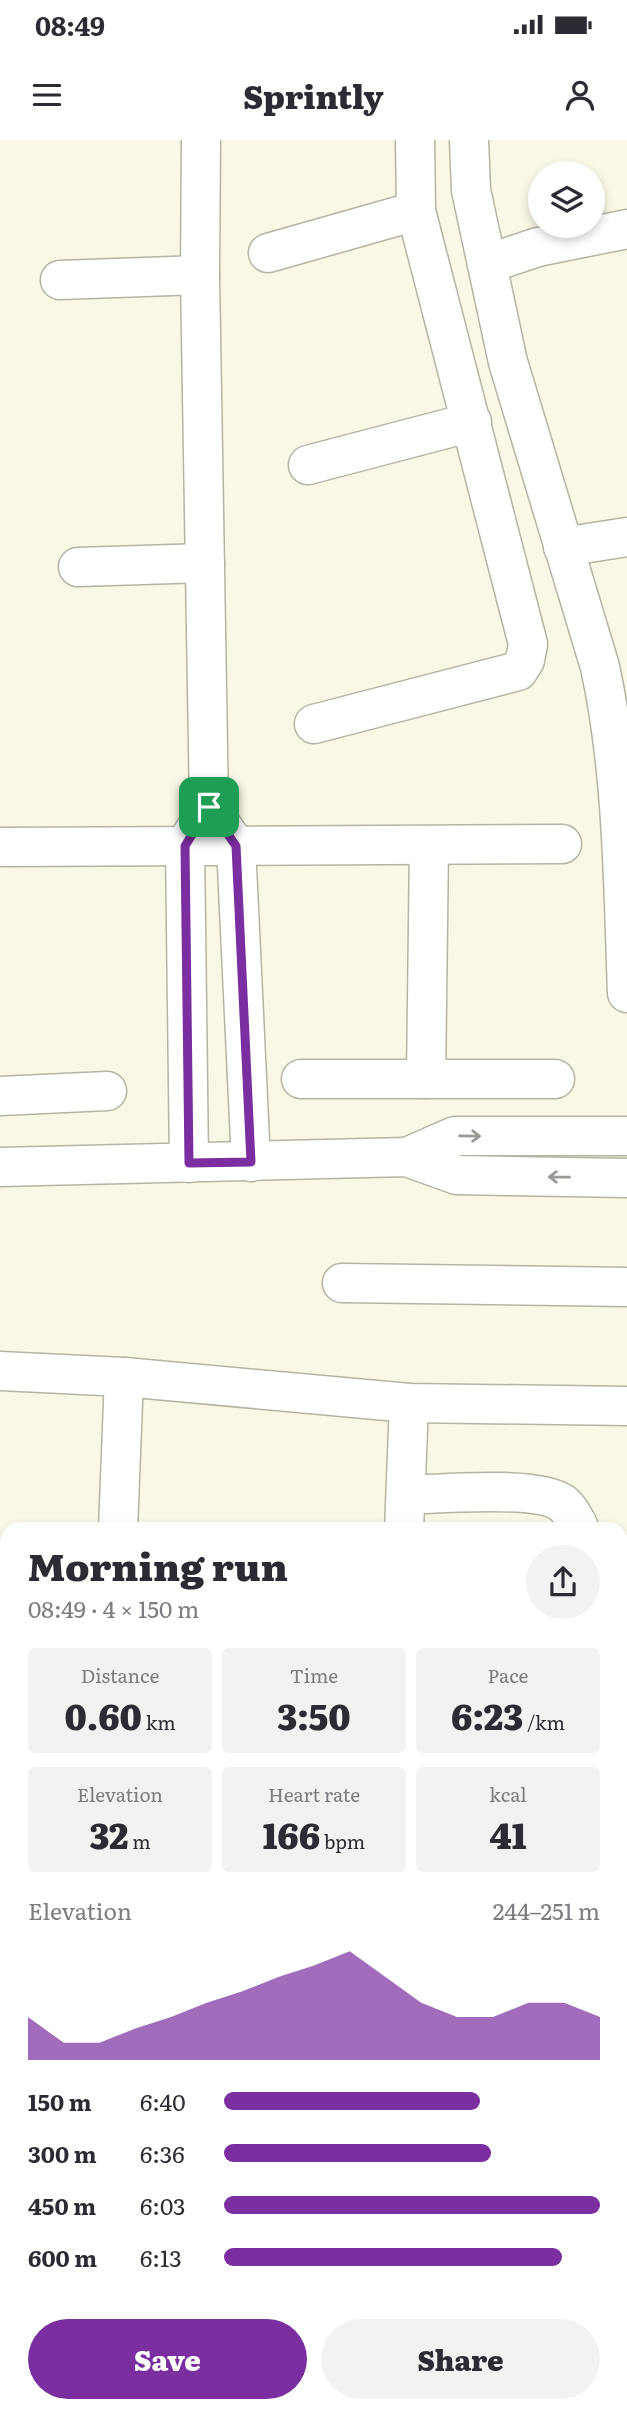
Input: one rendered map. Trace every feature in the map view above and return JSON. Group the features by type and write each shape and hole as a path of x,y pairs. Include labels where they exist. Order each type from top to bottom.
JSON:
{"street":[{"path":"189,1163 185,846 209,807 200,275 201,140"},
{"path":"314,724 518,671 525,660 528,644 416,211 415,140"},
{"path":"469,140 471,190 508,362 600,667 609,712 621,837 627,993"},
{"path":"268,253 416,211"},
{"path":"487,264 538,247 627,229"},
{"path":"60,280 200,275"},
{"path":"308,465 472,422"},
{"path":"563,547 627,537"},
{"path":"78,567 205,563"},
{"path":"209,807 236,846 251,1162"},
{"path":"0,847 562,844"},
{"path":"426,1079 429,846"},
{"path":"301,1079 555,1079"},
{"path":"0,1096 107,1091"},
{"path":"407,1157 455,1136 627,1136"},
{"path":"0,1167 407,1157 457,1175 627,1178"},
{"path":"342,1283 627,1287"},
{"path":"0,1371 124,1377 410,1403 627,1406"},
{"path":"118,1522 124,1377"},
{"path":"410,1403 405,1512 489,1493 540,1495 562,1503 575,1522"}],"route":[{"path":"209,807 236,846 251,1162 189,1163 185,846 209,807"}]}
